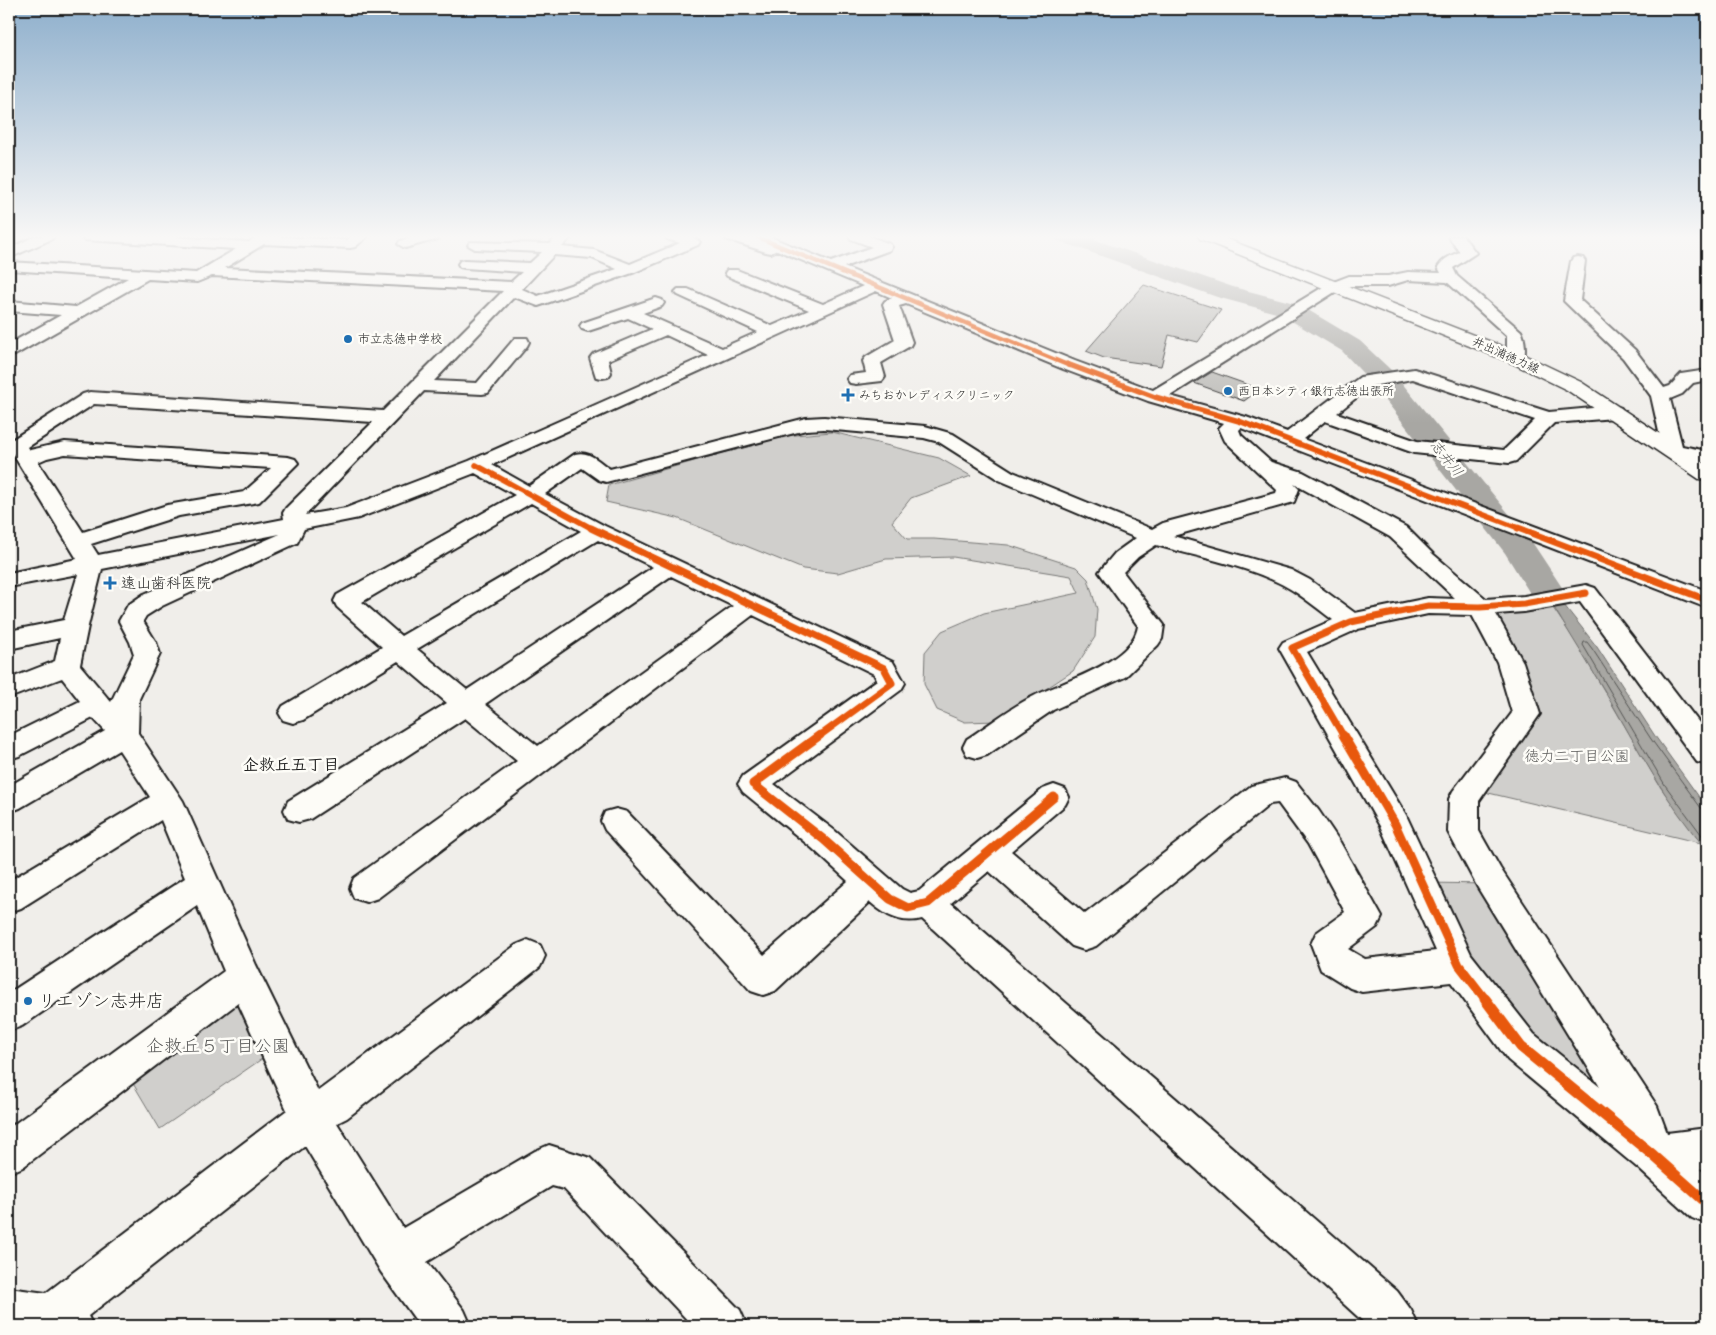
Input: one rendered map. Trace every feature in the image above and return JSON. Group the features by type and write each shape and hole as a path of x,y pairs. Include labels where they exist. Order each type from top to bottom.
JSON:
{"main road":[{"name":"井出浦徳力線","path":"1362,298 1516,358 1574,386 1707,474"}],"street":[{"path":"9,351 103,298"},
{"path":"124,734 125,699 147,654 143,642 131,621 137,611 153,600 289,538 296,523 294,513 505,298"},
{"path":"533,298 538,301 546,298"},
{"path":"697,298 771,332"},
{"path":"795,298 822,309"},
{"path":"9,580 350,513 476,465 847,298"},
{"path":"856,379 876,377 872,361 904,342 901,331 893,317 891,304 905,298"},
{"path":"907,298 1070,365 1156,397 1239,421 1707,600"},
{"path":"1156,397 1315,298"},
{"path":"1474,298 1515,335 1516,358"},
{"path":"1572,298 1572,301 1629,354 1660,396 1673,450 1707,457"},
{"path":"588,326 656,303"},
{"path":"9,306 78,312"},
{"path":"629,312 722,355"},
{"path":"602,373 599,358 666,329"},
{"path":"419,385 482,389 522,342"},
{"path":"1289,440 1366,381 1414,374 1548,418 1614,412"},
{"path":"1660,396 1676,390 1687,378 1707,375"},
{"path":"17,450 90,398 389,417"},
{"path":"1323,414 1414,447 1509,457 1548,418"},
{"path":"977,747 1043,703 1116,671 1149,638 1150,625 1111,572 1118,561 1153,537 1170,528 1286,497 1288,489 1232,438 1229,428 1239,421"},
{"path":"537,762 399,648 346,601 530,495 582,458 606,476 806,424 824,423 916,432 946,438 1006,476 1153,537 1261,567 1283,575 1302,585 1351,622"},
{"path":"17,450 41,453 65,448 288,463 251,497 175,510 77,541"},
{"path":"17,450 92,564 75,626 67,666 124,734 168,801 244,977 310,1117 396,1256 448,1326"},
{"path":"476,465 597,531 884,668 892,683 753,784 823,839 890,898 908,908 928,903 1054,797"},
{"path":"1263,466 1296,476 1398,532 1425,559 1480,607 1510,662 1526,714 1489,762 1464,800 1464,832 1489,878 1643,1120 1653,1155"},
{"path":"293,714 399,648 597,531"},
{"path":"1586,592 1603,561"},
{"path":"299,810 466,704 670,566"},
{"path":"1586,592 1524,604 1480,607 1428,606 1351,622 1292,648 1395,824 1459,966 1521,1047 1653,1155 1707,1203"},
{"path":"1586,592 1707,754"},
{"path":"366,888 751,605"},
{"path":"9,640 75,626"},
{"path":"9,689 67,666"},
{"path":"9,748 97,704"},
{"path":"9,800 124,734"},
{"path":"989,851 1084,934 1248,807 1262,794 1285,790 1300,807 1337,863 1365,917 1328,944 1333,959 1362,976 1459,966"},
{"path":"9,898 168,801"},
{"path":"616,821 763,979 870,881"},
{"path":"9,1014 204,883"},
{"path":"928,903 1381,1306 1395,1326"},
{"path":"9,1310 61,1321 310,1117 333,1104 528,956"},
{"path":"9,1154 244,977"},
{"path":"1653,1155 1707,1148"},
{"path":"396,1256 549,1165 576,1172 724,1326"}],"green space":[{"path":"832,432 939,458 971,476 911,498 892,522 907,539 934,539 1008,545 1076,567 1088,579 1097,609 1095,637 1073,671 997,721 965,722 937,710 924,684 925,652 942,631 984,613 1079,593 1071,576 953,557 886,559 838,573 803,569 677,518 606,502 609,485 783,436"},
{"name":"徳力二丁目公園","path":"1551,605 1574,639 1661,788 1701,843 1480,791 1531,723 1488,611"},
{"path":"1429,883 1486,884 1634,1120 1527,1044 1468,967"},
{"name":"企救丘５丁目公園","path":"233,991 269,1054 160,1129 125,1070"}],"water":[{"path":"1520,549 1597,647 1655,736 1707,808 1707,850 1665,794"}],"building":[{"path":"1132,298 1185,298 1221,310 1198,342 1169,335 1161,366 1104,358 1086,351"},
{"path":"1212,372 1260,389 1244,401 1194,383"}],"waterway":[{"name":"志井川","path":"1249,298 1289,309 1351,346 1382,377 1520,549 1549,595"}],"cycle path":[{"path":"907,298 1069,365 1155,397 1239,421 1707,600"},
{"path":"476,465 597,531 884,668 892,683 753,784 823,839 890,899 908,908 928,903 1054,797"},
{"path":"1586,593 1524,604 1480,607 1428,606 1351,622 1292,648 1395,824 1459,965 1521,1047 1653,1155 1707,1203"}],"place":[{"name":"市立志徳中学校","path":"348,339"},
{"name":"西日本シティ銀行志徳出張所","path":"1228,391"},
{"name":"みちおかレディスクリニック","path":"848,395"},
{"name":"遠山歯科医院","path":"110,583"},
{"name":"リエゾン志井店","path":"28,1001"}],"district":[{"name":"企救丘五丁目","path":"291,764"}]}
